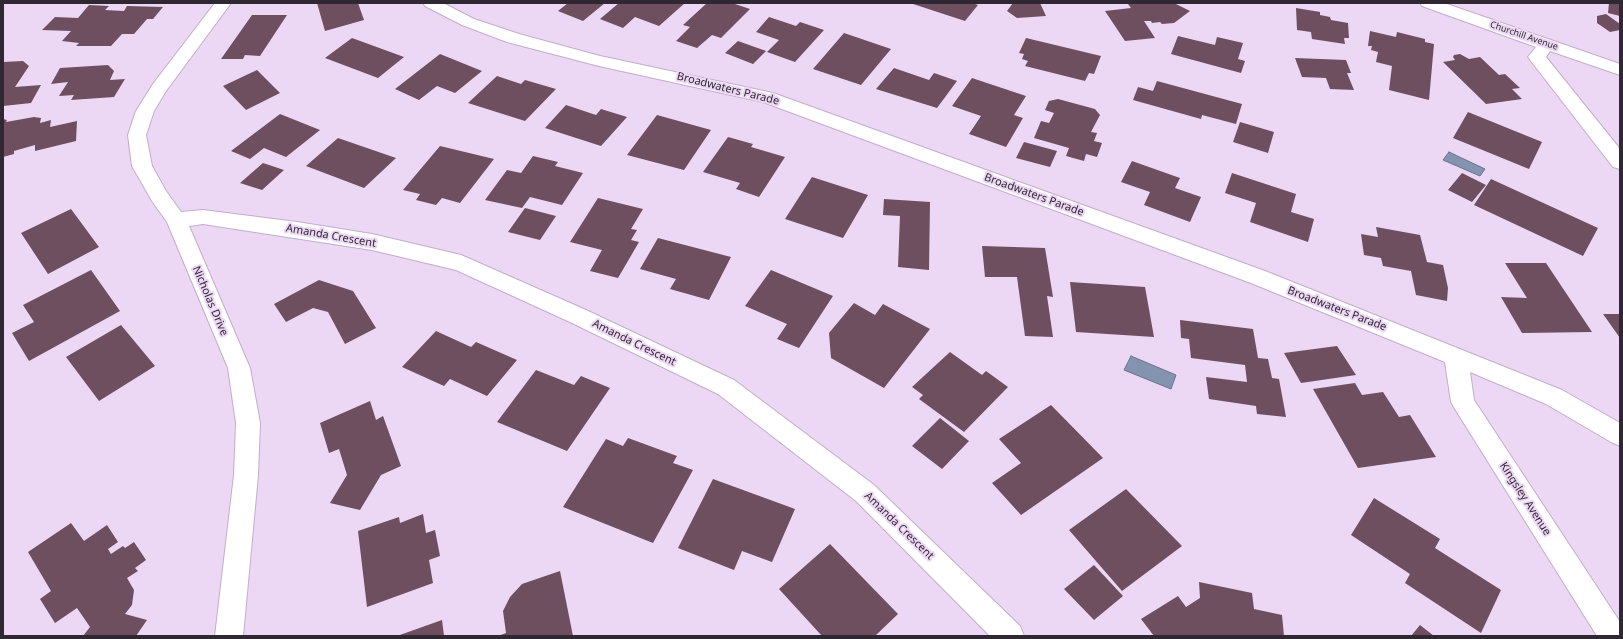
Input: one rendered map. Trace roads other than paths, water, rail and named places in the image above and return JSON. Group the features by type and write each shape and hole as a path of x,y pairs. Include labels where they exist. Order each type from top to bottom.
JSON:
{"street":[{"name":"Nicholas Drive","path":"223,3 159,88 145,111 137,135 142,166 159,196 176,220 239,368 248,423 245,483 229,636"},
{"name":"Broadwaters Parade","path":"431,3 468,22 513,38 598,61 767,97 1258,277 1554,397 1620,435"},
{"name":"Churchill Avenue","path":"1428,3 1620,70"},
{"path":"1547,44 1538,57 1620,162"},
{"name":"Amanda Crescent","path":"176,220 204,217 297,230 372,242 461,263 578,316 726,387 865,493 1010,636"},
{"name":"Kingsley Avenue","path":"1456,356 1463,402 1613,636"}],"water":[{"path":"1449,152 1485,169 1480,176 1443,160"},
{"path":"1131,356 1176,375 1171,389 1124,370"}]}
